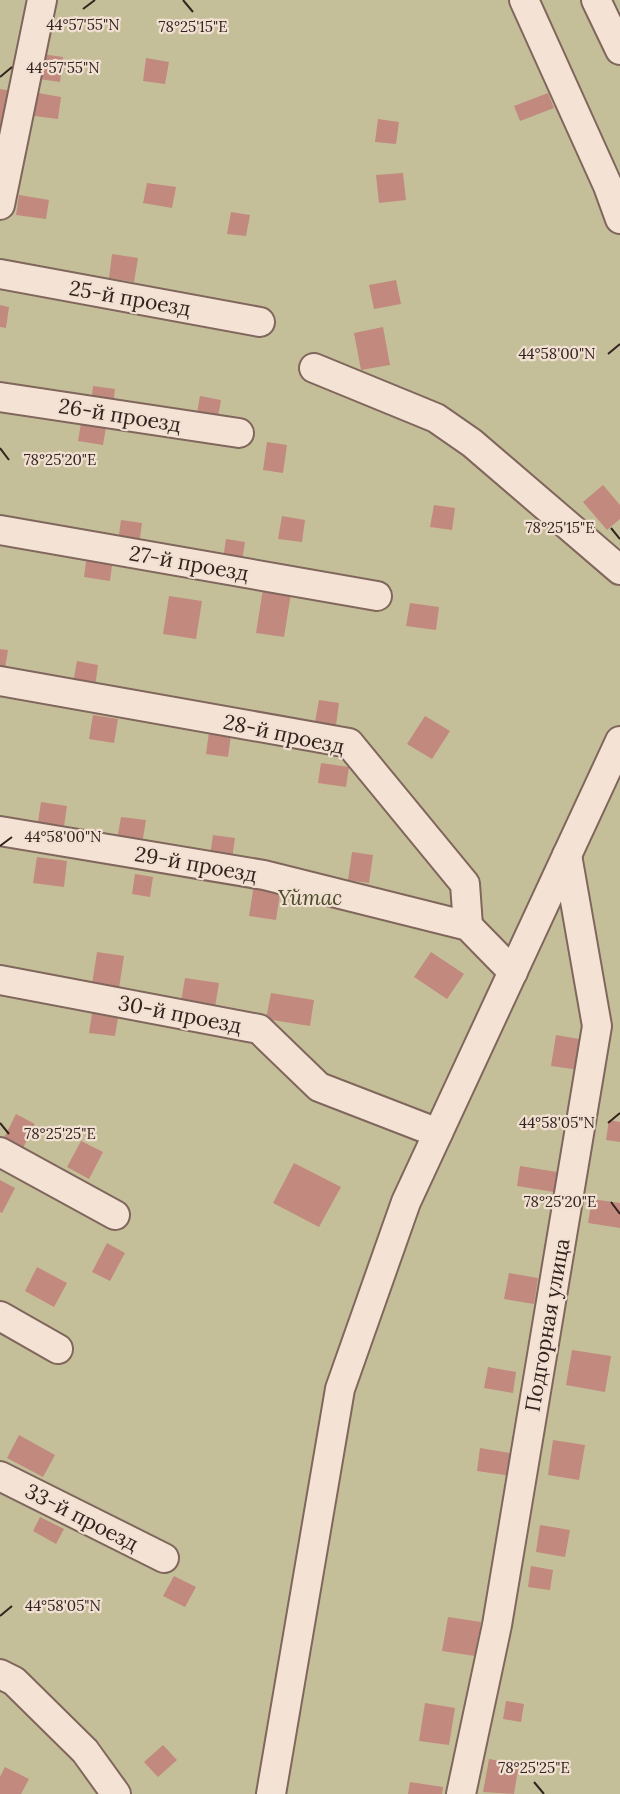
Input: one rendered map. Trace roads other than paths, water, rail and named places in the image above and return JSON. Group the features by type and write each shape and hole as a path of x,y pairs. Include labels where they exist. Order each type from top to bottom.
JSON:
{"street":[{"path":"0,205 42,0"},
{"path":"524,0 608,186 620,219"},
{"path":"596,0 620,50"},
{"name":"25-й проезд","path":"0,274 260,322"},
{"path":"314,368 436,417 472,443 620,570"},
{"name":"26-й проезд","path":"0,397 239,433"},
{"name":"27-й проезд","path":"0,530 377,596"},
{"name":"28-й проезд","path":"0,681 349,743 465,884 468,926"},
{"path":"271,1794 340,1389 406,1202 620,741"},
{"name":"29-й проезд","path":"0,831 264,875 468,926"},
{"name":"Подгорная улица","path":"461,1794 497,1625 597,1026 567,855"},
{"path":"468,926 513,972"},
{"name":"30-й проезд","path":"0,980 259,1029 319,1087 438,1133"},
{"path":"0,1152 115,1215"},
{"path":"0,1317 58,1349"},
{"name":"33-й проезд","path":"0,1476 164,1558"},
{"path":"0,1674 14,1681 85,1751 116,1794"}],"park label":[{"name":"Үйтас","path":"310,897"}]}
